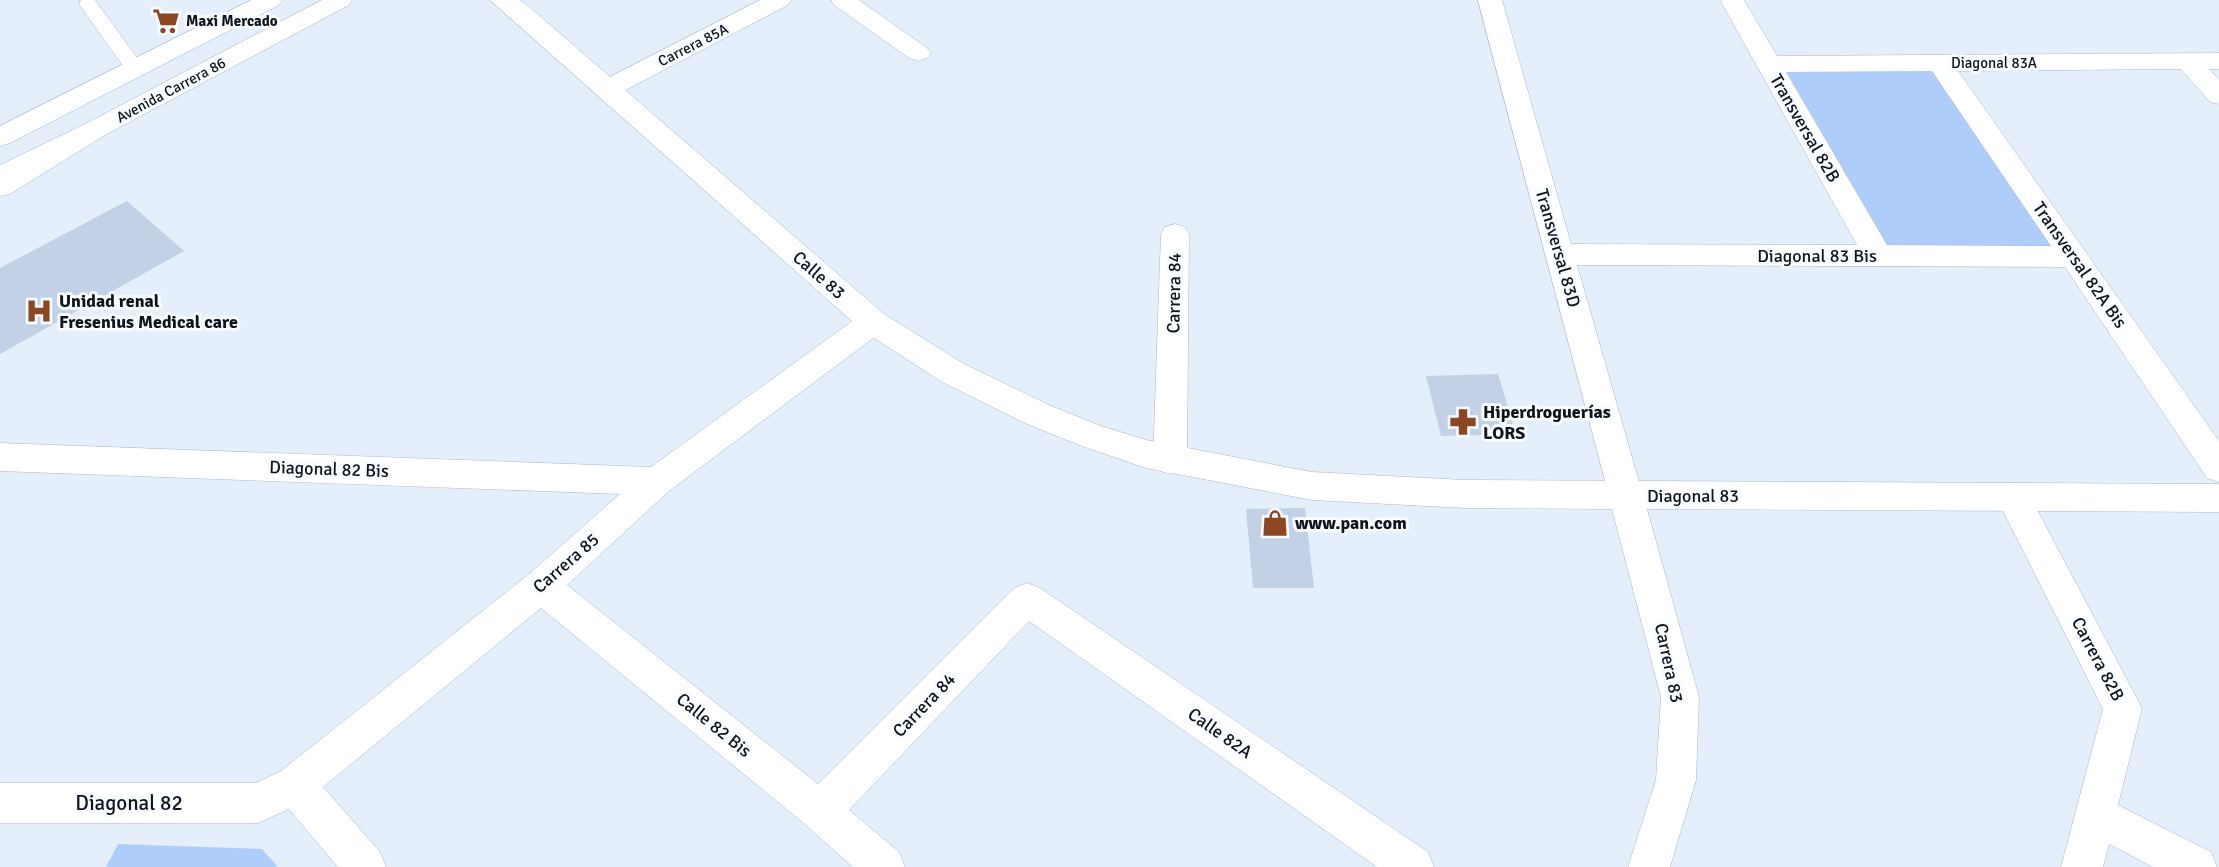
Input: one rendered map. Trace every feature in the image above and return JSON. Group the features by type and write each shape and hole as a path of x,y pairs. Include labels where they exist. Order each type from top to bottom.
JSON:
{"main road":[{"name":"Avenida Carrera 86","path":"0,137 270,0"},
{"name":"Avenida Carrera 86","path":"0,176 96,129 340,0"},
{"name":"Carrera 85A","path":"607,89 779,0"},
{"path":"843,0 918,53"},
{"name":"Transversal 83D","path":"1490,0 1626,496"},
{"name":"Transversal 82B","path":"1732,0 1878,256"},
{"name":"Calle 83","path":"510,3 873,322 953,373 1037,414 1091,436 1170,460"},
{"path":"2189,62 2219,96"},
{"name":"Diagonal 83A","path":"1769,64 2219,62"},
{"name":"Transversal 82A Bis","path":"1940,63 2219,468"},
{"path":"0,187 96,129"},
{"name":"Carrera 84","path":"1170,460 1175,234"},
{"name":"Diagonal 83 Bis","path":"1560,254 2074,257"},
{"name":"Carrera 85","path":"258,803 295,784 541,586 657,481 873,322"},
{"name":"Diagonal 82 Bis","path":"0,457 657,481"},
{"name":"Diagonal 83","path":"1170,460 1312,486 1465,494 2219,498"},
{"name":"Carrera 83","path":"1626,496 1680,697 1676,780 1649,867"},
{"name":"Carrera 82B","path":"2013,497 2123,708 2082,867"},
{"name":"Calle 82 Bis","path":"541,586 820,811 884,867"},
{"name":"Carrera 84","path":"820,811 1027,599"},
{"name":"Calle 82A","path":"1027,599 1413,867"},
{"path":"295,784 365,867"},
{"name":"Diagonal 82","path":"0,803 258,803"},
{"path":"2095,815 2196,867"}],"lane":[{"path":"88,4 135,69"}],"shaded area":[{"path":"1940,63 2074,257 1878,256 1769,64"},
{"path":"118,844 262,849 278,867 106,867"}],"building":[{"name":"Unidad renal Fresenius Medical care","path":"127,201 184,251 0,354 0,268"},
{"path":"1498,374 1516,434 1441,436 1426,376"},
{"path":"1305,508 1314,588 1253,588 1246,509"}],"place":[{"name":"Maxi Mercado","path":"166,21"},
{"name":"Unidad renal Fresenius Medical care","path":"39,311"},
{"name":"Hiperdroguerías LORS","path":"1463,422"},
{"name":"www.pan.com","path":"1275,523"}]}
